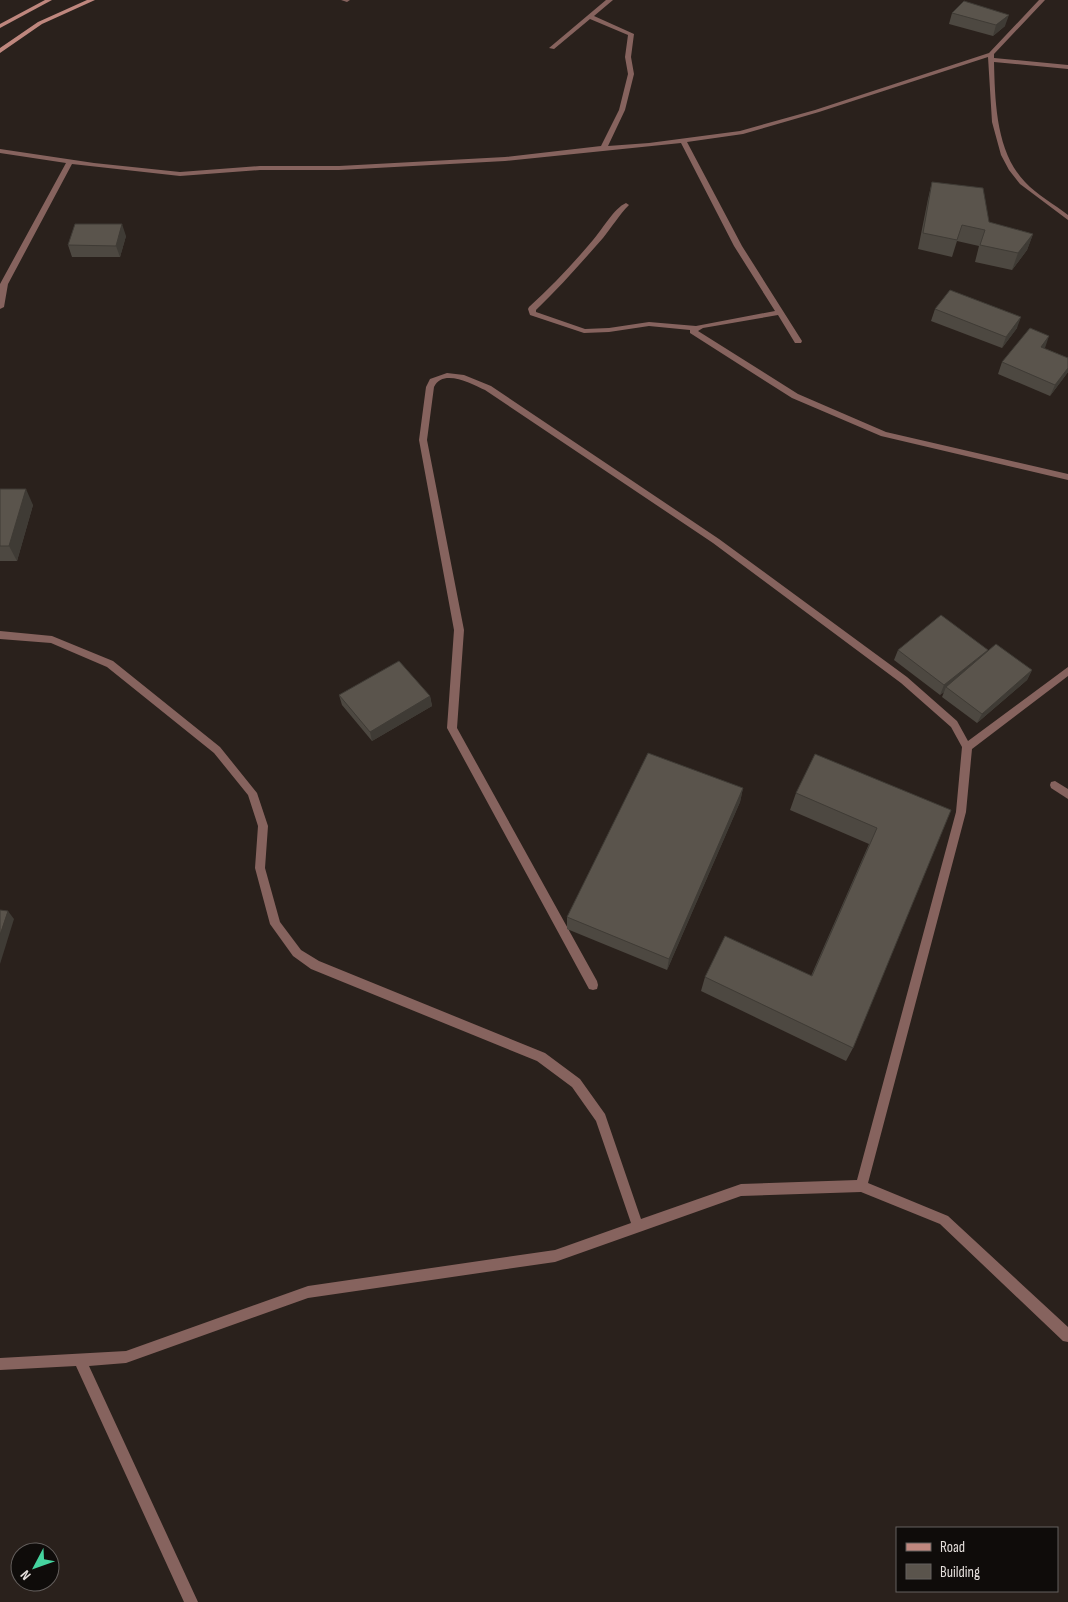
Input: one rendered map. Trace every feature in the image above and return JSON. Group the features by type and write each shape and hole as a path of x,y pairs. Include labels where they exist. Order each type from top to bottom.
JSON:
{"main road":[{"path":"0,26 49,0"},
{"path":"0,51 40,23 92,0"}],"street":[{"path":"552,48 610,0"},
{"path":"1042,0 991,57 992,102 1005,158 1022,182 1068,218"},
{"path":"590,17 631,34 628,57 631,74 622,110 604,148"},
{"path":"0,151 180,174 260,168 340,168 505,159 649,145 741,133 991,57 1068,67"},
{"path":"683,141 738,246 798,341"},
{"path":"0,307 4,284 70,161"},
{"path":"626,206 622,208 554,289 532,309 533,313 584,331 609,330 648,324 695,328 780,312"},
{"path":"695,328 693,331 696,334 795,396 884,434 1068,477"},
{"path":"593,984 452,728 459,630 423,440 430,388 433,381 451,374 464,376 488,388 716,541 904,680 954,724 966,747 961,812 861,1186"},
{"path":"0,635 52,640 110,664 217,750 252,793 263,826 260,868 274,924 297,953 316,965 541,1057 576,1083 601,1118 638,1227"},
{"path":"966,747 1068,671"},
{"path":"1055,785 1068,795"},
{"path":"0,1364 126,1357 308,1292 555,1256 741,1190 861,1186 944,1220 1068,1336"},
{"path":"79,1359 191,1602"}],"building":[{"path":"964,1 1009,15 996,25 952,13"},
{"path":"932,182 983,188 989,222 1033,234 1018,253 980,245 985,230 962,225 957,240 923,233"},
{"path":"75,224 122,224 116,246 68,245"},
{"path":"950,290 1021,317 1006,337 935,309"},
{"path":"1030,328 1049,336 1041,347 1068,358 1068,368 1055,385 1002,362"},
{"path":"0,489 26,489 9,546 0,546"},
{"path":"941,615 988,650 944,685 898,650"},
{"path":"996,644 1032,670 982,714 946,687"},
{"path":"399,661 430,696 370,732 339,695"},
{"path":"648,753 743,788 669,959 567,917"},
{"path":"815,754 951,810 853,1048 705,977 725,936 812,976 877,828 796,793"},
{"path":"0,910 8,911 0,935"}]}
